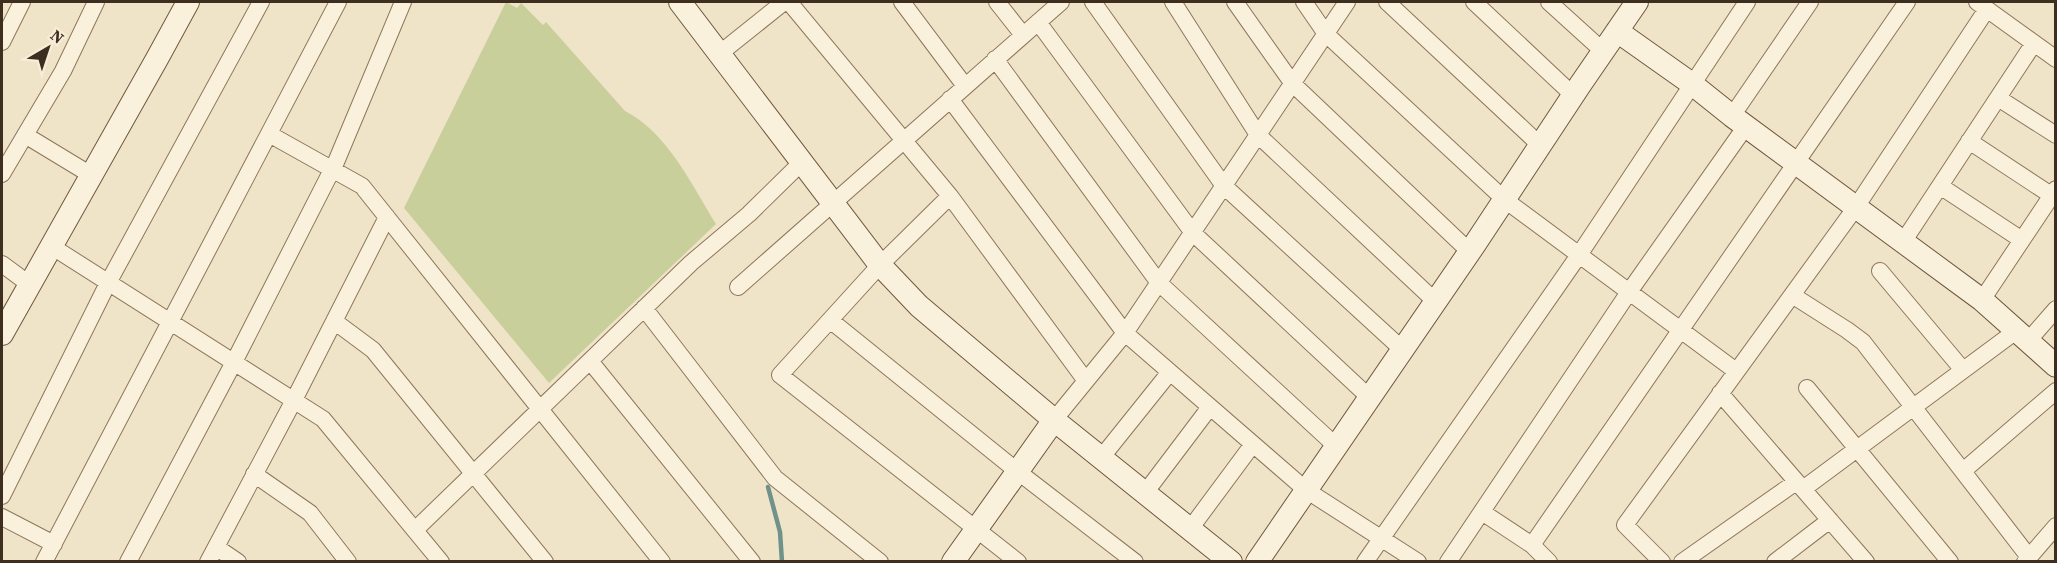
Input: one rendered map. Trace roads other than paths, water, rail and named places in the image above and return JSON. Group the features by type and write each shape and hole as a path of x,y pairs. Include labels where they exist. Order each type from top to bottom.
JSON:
{"street":[{"path":"2,42 6,22 22,2"},
{"path":"2,174 63,72 96,2"},
{"path":"4,324 159,57 188,2"},
{"path":"2,496 108,283 261,2"},
{"path":"44,561 339,2"},
{"path":"128,561 234,362 332,170 403,2"},
{"path":"680,2 880,265 919,306 1054,420 1231,561"},
{"path":"720,54 784,2"},
{"path":"789,2 950,196 1086,381"},
{"path":"902,2 965,86"},
{"path":"997,2 1023,35"},
{"path":"738,287 903,139 1061,2"},
{"path":"1093,2 1224,186 1403,350"},
{"path":"1173,2 1258,135 1436,302"},
{"path":"1235,2 1293,84 1470,252"},
{"path":"1304,2 1326,34 1505,200 1736,371"},
{"path":"953,561 1054,420 1125,333 1347,2"},
{"path":"1387,2 1540,145"},
{"path":"1474,2 1573,95"},
{"path":"1549,2 1603,51"},
{"path":"1365,561 1579,255 1747,2"},
{"path":"1448,561 1629,292 1739,121 1810,2"},
{"path":"1532,545 1907,2"},
{"path":"1257,561 1470,252 1635,3"},
{"path":"1662,561 1625,525 1856,207 1982,5 2055,59"},
{"path":"1038,22 1192,233 1370,398"},
{"path":"1617,31 1692,84 1982,300 2055,366"},
{"path":"1903,242 2034,43"},
{"path":"995,59 1159,283 1336,446"},
{"path":"1998,98 2055,135"},
{"path":"950,99 1125,333 1306,490 1418,561"},
{"path":"269,134 362,186 662,561"},
{"path":"25,135 91,175"},
{"path":"1969,141 2053,192 1982,300"},
{"path":"414,530 691,263 749,214 802,162"},
{"path":"1940,186 2022,240"},
{"path":"950,196 880,265 780,375 1018,561"},
{"path":"238,561 212,554 294,400 387,217"},
{"path":"51,246 322,419 441,561"},
{"path":"2,264 29,284"},
{"path":"1880,271 1963,370"},
{"path":"1792,295 1863,342 1963,471 2027,559 2055,526"},
{"path":"644,308 775,478 880,561"},
{"path":"1682,561 1857,449 1963,370 2022,336 2055,309"},
{"path":"830,320 1017,471 1135,561"},
{"path":"334,321 373,350 545,561"},
{"path":"590,361 752,561"},
{"path":"1101,458 1170,372"},
{"path":"1807,388 1950,561"},
{"path":"1963,471 2055,391"},
{"path":"1720,393 1866,561"},
{"path":"1145,493 1210,407"},
{"path":"1190,529 1254,444"},
{"path":"254,474 310,513 348,561"},
{"path":"1482,512 1532,545 1549,561"},
{"path":"2,517 54,544"},
{"path":"1775,561 1830,520"}],"waterway":[{"path":"768,487 780,532 782,562"}]}
